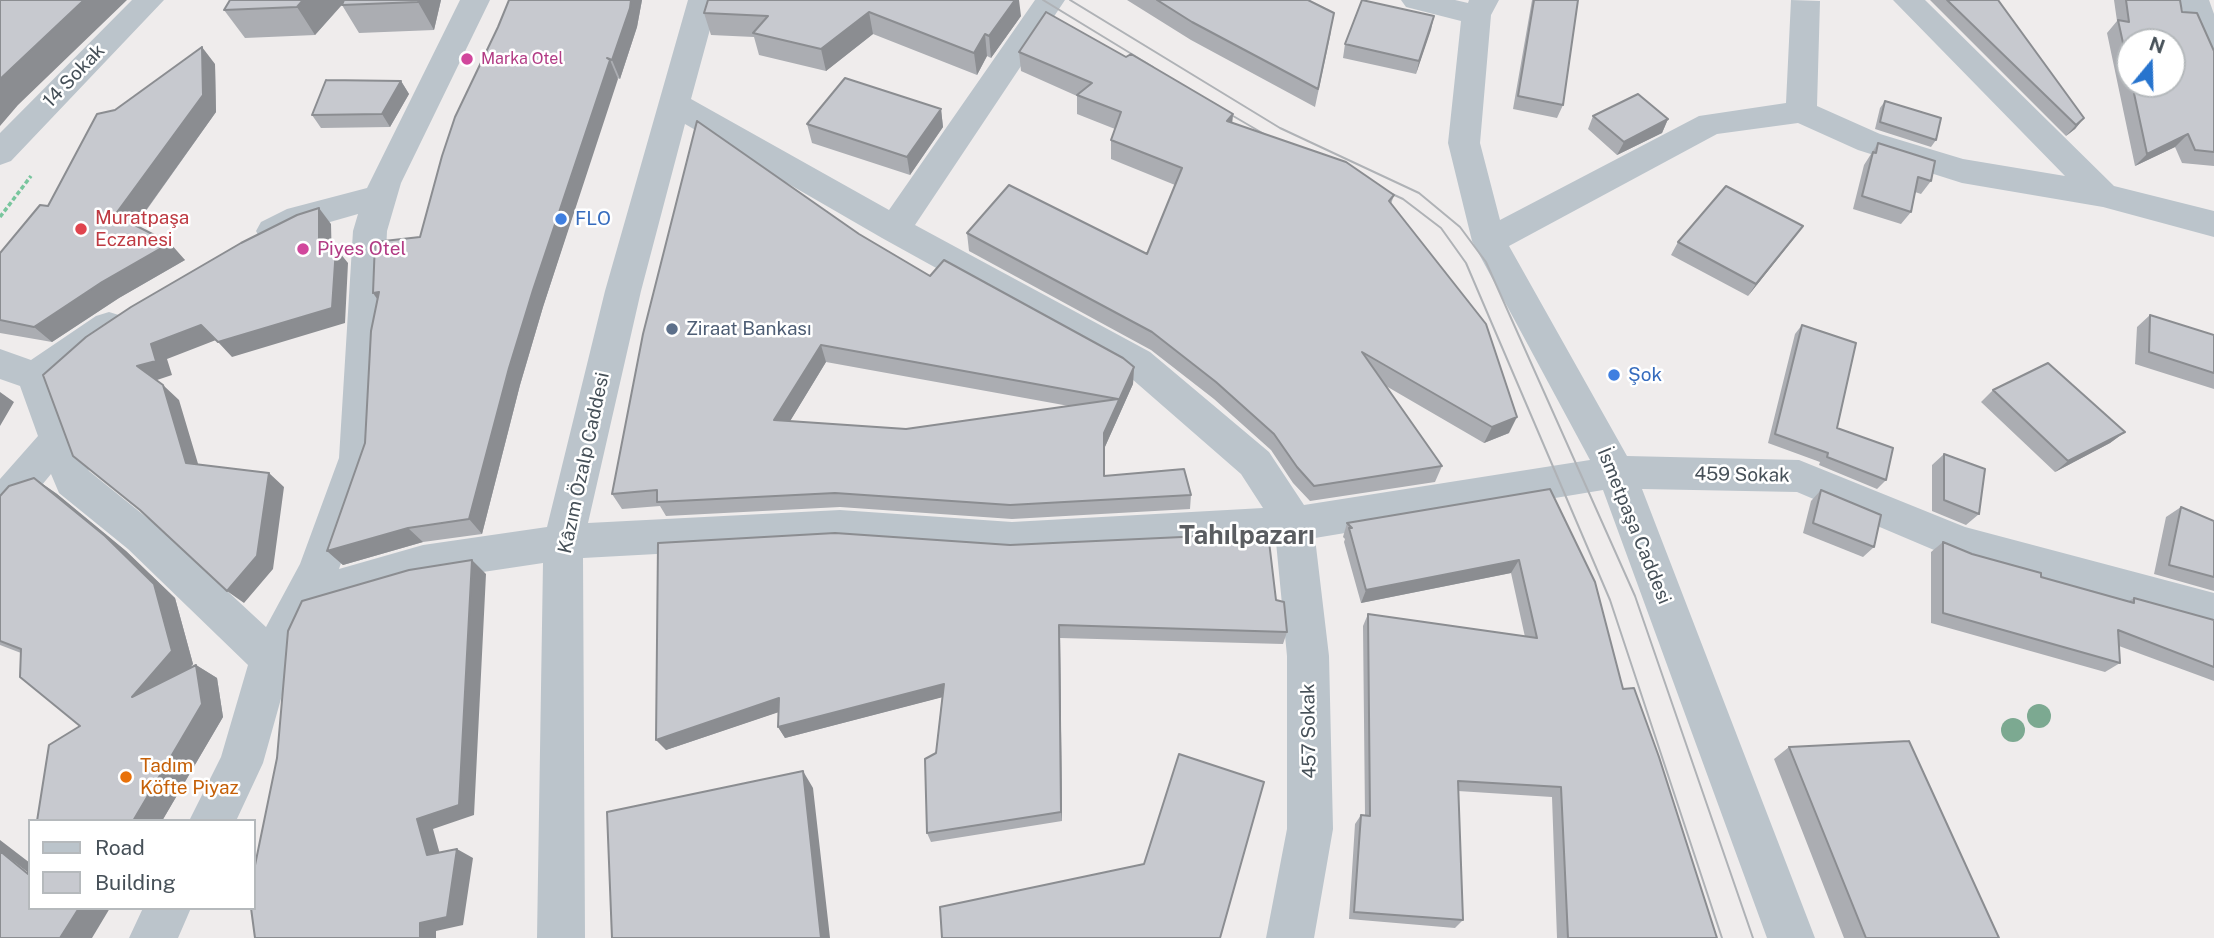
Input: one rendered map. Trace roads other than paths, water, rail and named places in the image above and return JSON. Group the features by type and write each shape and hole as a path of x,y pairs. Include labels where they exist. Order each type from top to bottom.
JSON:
{"street":[{"name":"14 Sokak","path":"0,153 149,0"},
{"path":"213,819 241,763 271,659 318,570 358,458 370,231 381,196 475,0"},
{"name":"Kâzım Özalp Caddesi","path":"561,938 563,543 623,291 703,0"},
{"path":"894,229 1050,0"},
{"path":"1416,0 1480,7"},
{"path":"1801,112 1807,0"},
{"path":"1908,0 2103,194"},
{"path":"2194,0 2214,56"},
{"name":"İsmetpaşa Caddesi","path":"1480,7 1464,143 1489,241 1616,472 1791,938"},
{"path":"675,104 894,229 1137,362 1255,463 1294,524"},
{"path":"1489,241 1710,124 1801,112 1869,142 1962,172 2103,194 2214,224"},
{"path":"241,247 299,218 381,196"},
{"path":"133,310 17,370 57,440 73,481 142,537 271,659"},
{"path":"0,507 57,440"},
{"name":"459 Sokak","path":"304,597 423,564 563,543 840,527 1012,539 1294,524 1616,472 1799,476 1960,542 2214,612"},
{"name":"457 Sokak","path":"1290,938 1310,829 1308,656 1294,524"},
{"path":"153,938 167,910"}],"tram line":[{"path":"1043,0 1153,67"},
{"path":"1070,0 1280,128 1419,193 1460,227 1486,262 1635,596 1753,938"},
{"path":"1216,106 1276,141"},
{"path":"1375,186 1403,199 1441,228 1466,263 1610,600 1722,938"}],"place":[{"name":"Marka Otel","path":"467,59"},
{"name":"FLO","path":"561,219"},
{"name":"Muratpaşa Eczanesi","path":"81,229"},
{"name":"Piyes Otel","path":"303,249"},
{"name":"Ziraat Bankası","path":"672,329"},
{"name":"Şok","path":"1614,375"},
{"name":"Tadım Köfte Piyaz","path":"126,777"}],"district":[{"name":"Tahılpazarı","path":"1247,536"}]}
